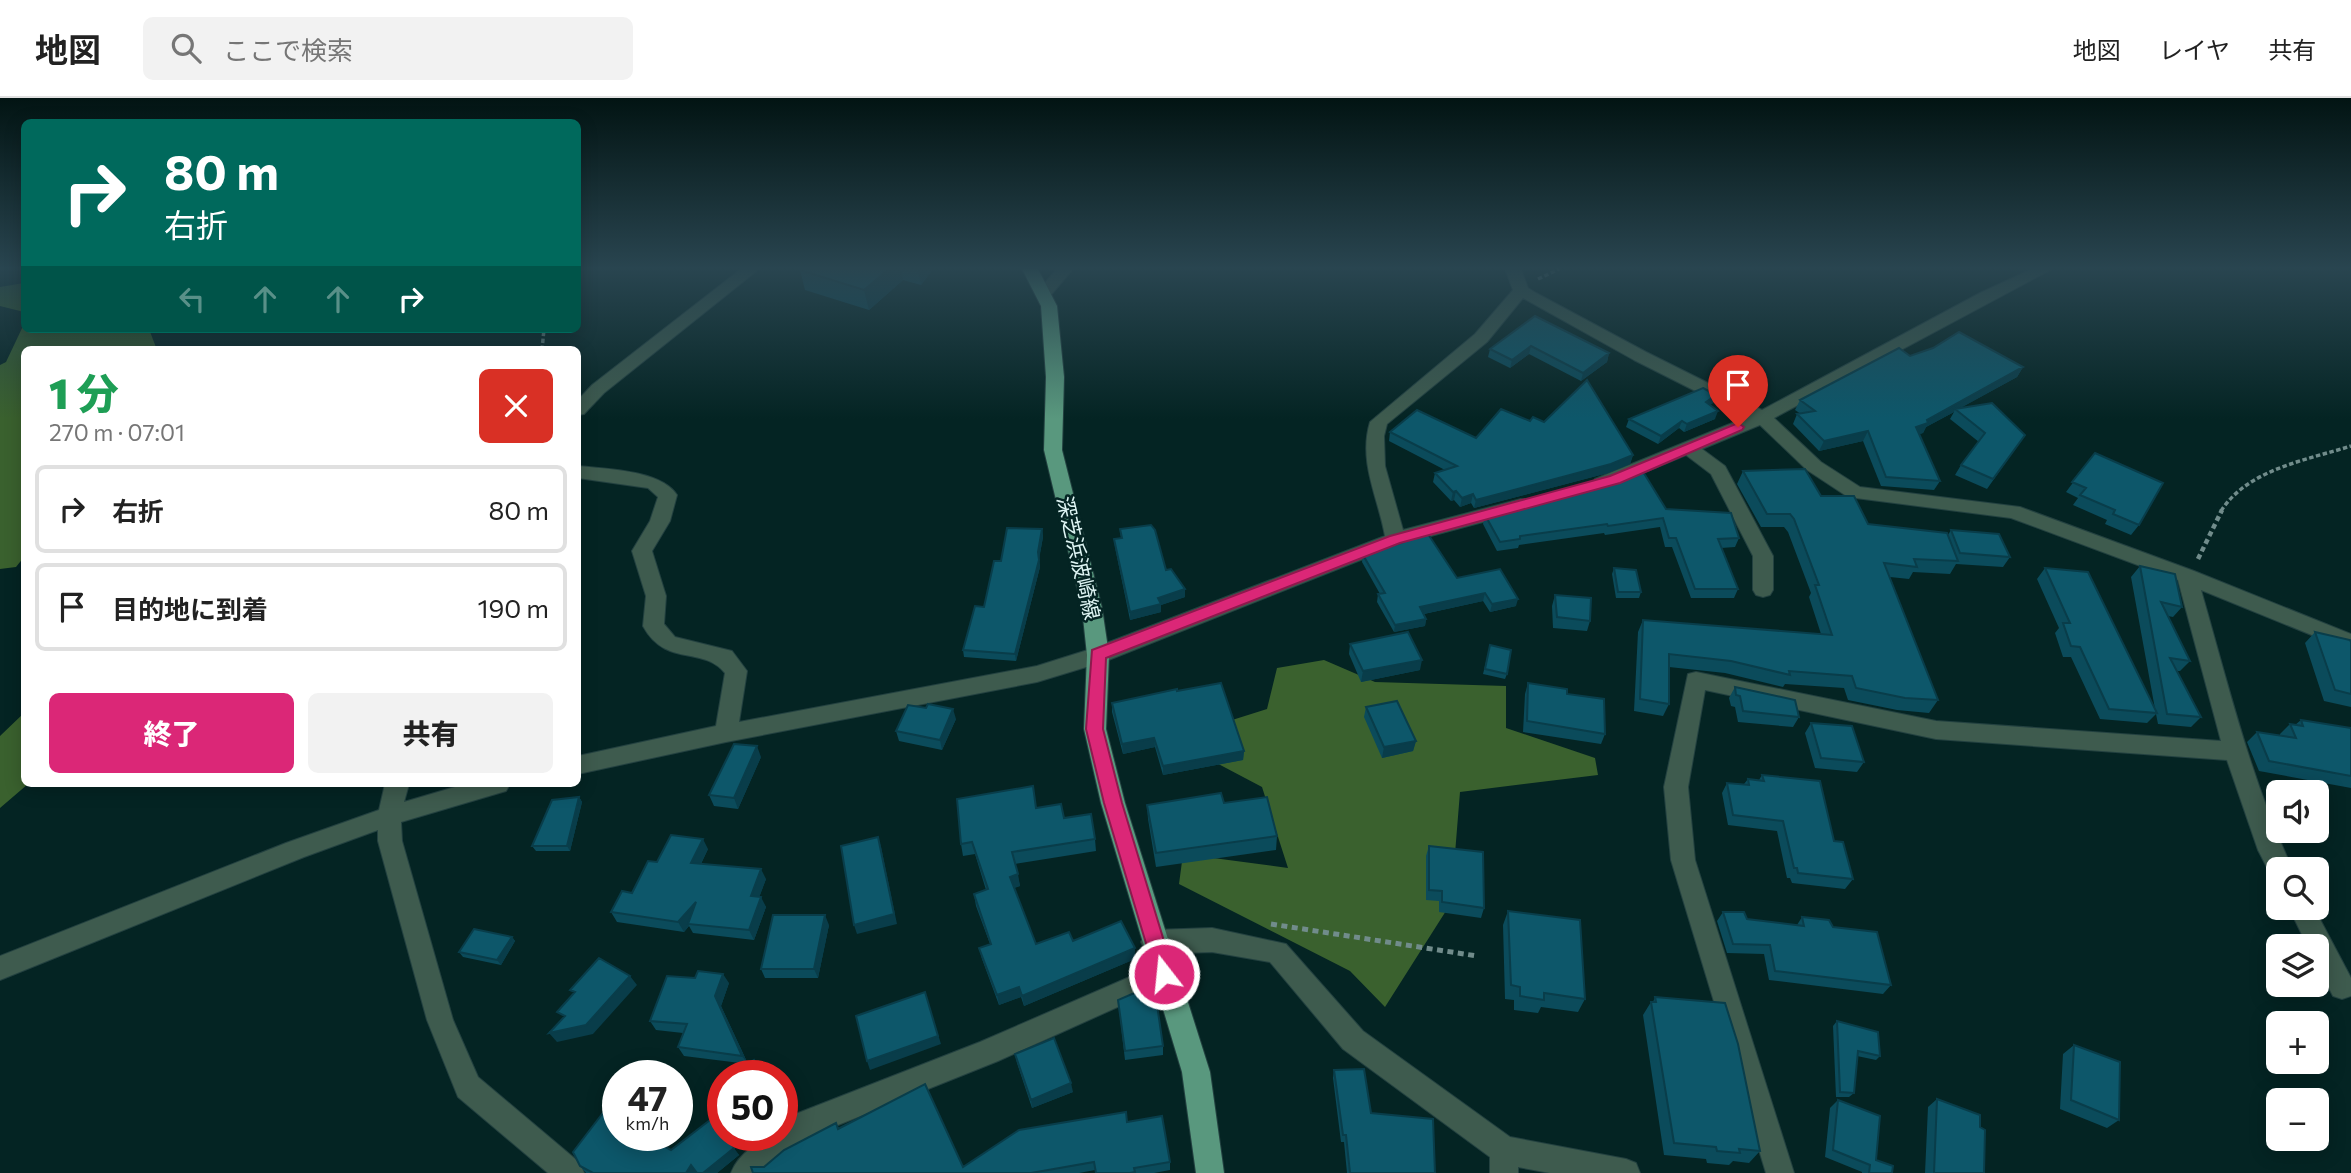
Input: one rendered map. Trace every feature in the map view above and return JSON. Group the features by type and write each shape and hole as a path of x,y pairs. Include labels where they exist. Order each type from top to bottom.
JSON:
{"main road":[{"name":"深芝浜波崎線","path":"1050,319 1055,377 1053,450 1092,608 1098,655 1095,729 1113,803 1196,1072 1210,1173"}],"street":[{"path":"581,407 598,389 687,319"},
{"path":"1395,540 1394,524 1377,473 1375,432 1379,422 1481,338 1497,319"},
{"path":"1574,319 1762,417 1814,466 1855,493 2013,512 2188,576 2351,643"},
{"path":"1589,486 1615,479 1762,417 1943,319"},
{"path":"1689,448 1718,470 1763,556 1763,590"},
{"path":"581,472 653,483 668,495 660,521 642,551 656,596 653,626 668,643 724,657 736,671 726,733"},
{"path":"581,764 726,733 1037,674 1098,655 1395,540 1538,501"},
{"path":"2188,576 2235,751 2274,857"},
{"path":"1780,1173 1683,860 1676,787 1696,680 1936,730 2235,751"},
{"path":"396,787 388,816 390,841 440,1020 468,1087 570,1173"},
{"path":"0,968 295,850 388,816 488,787"},
{"path":"2307,920 2342,987"},
{"path":"1154,942 1212,940 1277,952 1353,1041 1504,1161 1626,1173"},
{"path":"745,1173 803,1125 943,1071 1164,974"}],"path":[{"path":"2188,576 2201,556 2226,503 2242,487 2306,460 2351,446"},
{"path":"1267,923 1478,956"}],"green space":[{"path":"21,330 21,333 151,333 155,346 21,346 21,561 16,567 0,569 0,365 6,362"},
{"path":"1324,660 1375,682 1506,686 1506,728 1595,758 1598,775 1460,792 1451,903 1385,1007 1350,971 1179,884 1183,854 1288,868 1262,787 1207,758 1210,727 1267,709 1277,668"},
{"path":"21,716 21,787 24,787 0,808 0,736"}],"building":[{"path":"1531,319 1541,319 1609,353 1583,373 1531,346 1512,360 1490,349"},
{"path":"1959,332 2023,367 1927,420 1928,423 1916,427 1940,481 1886,477 1868,431 1824,441 1797,414 1815,411 1800,400 1899,348 1910,356 1933,348"},
{"path":"1587,380 1633,455 1611,464 1476,500 1473,494 1462,498 1435,473 1457,466 1390,432 1417,410 1476,438 1501,409 1530,421 1533,417 1544,422"},
{"path":"1703,388 1716,395 1706,402 1718,411 1687,424 1682,421 1661,436 1629,419"},
{"path":"1992,403 2025,435 1993,479 1961,465 1985,433 1955,409"},
{"path":"2095,453 2163,483 2139,525 2113,514 2115,510 2080,495 2086,488 2072,482"},
{"path":"1805,469 1821,496 1854,496 1868,524 1947,533 1958,561 1914,559 1917,567 1884,563 1938,700 1905,698 1856,688 1852,676 1789,671 1790,675 1731,661 1669,654 1669,704 1640,699 1643,620 1832,635 1815,585 1819,585 1794,519 1790,514 1767,514 1743,471"},
{"path":"1642,470 1666,509 1731,513 1739,538 1718,539 1738,589 1695,589 1676,538 1669,538 1663,518 1520,536 1520,539 1500,542 1485,515"},
{"path":"1151,525 1155,530 1166,570 1171,569 1185,589 1158,598 1161,604 1130,612 1114,539 1122,538 1120,529"},
{"path":"1007,528 1042,529 1039,560 1015,654 963,650 975,606 984,607 994,561 1001,561"},
{"path":"1951,530 1999,534 2010,557 1960,553"},
{"path":"1428,534 1457,578 1500,569 1518,599 1492,604 1485,593 1420,607 1426,619 1395,625 1378,594 1385,593 1363,555 1403,542 1401,540"},
{"path":"2140,566 2175,574 2182,607 2161,602 2190,661 2170,658 2201,717 2167,714"},
{"path":"1614,568 1636,570 1641,592 1618,592"},
{"path":"2045,568 2088,572 2157,713 2109,709 2080,647 2071,646 2063,623 2070,623"},
{"path":"1555,595 1591,598 1590,621 1557,617"},
{"path":"1408,632 1422,660 1363,671 1350,644"},
{"path":"2315,632 2350,640 2351,694 2335,690"},
{"path":"1490,645 1511,650 1507,674 1485,669"},
{"path":"1221,683 1244,751 1163,766 1154,738 1122,744 1112,703"},
{"path":"1528,683 1567,689 1567,694 1604,699 1605,734 1527,721"},
{"path":"1735,687 1795,700 1799,717 1743,711"},
{"path":"1397,701 1416,741 1384,747 1366,707"},
{"path":"928,704 953,709 940,740 896,731 908,705 926,708"},
{"path":"2301,720 2351,728 2351,776 2269,761 2257,732 2296,738 2290,724 2303,726"},
{"path":"1811,723 1852,726 1864,762 1821,758"},
{"path":"734,744 757,746 734,798 709,795"},
{"path":"1762,775 1820,781 1834,841 1843,842 1853,879 1798,873 1797,868 1794,868 1783,821 1733,815 1727,783 1749,785 1748,779 1764,781"},
{"path":"1033,786 1036,808 1061,804 1064,818 1091,814 1095,839 1012,852 1018,874 1010,877 1036,944 1069,932 1073,941 1121,921 1135,948 1022,996 1019,987 997,995 979,948 991,944 974,894 988,889 972,842 961,844 957,799"},
{"path":"1221,793 1224,803 1267,797 1277,836 1156,853 1147,805"},
{"path":"579,797 567,846 532,846 552,800"},
{"path":"671,835 703,839 691,863 761,869 751,896 761,897 749,930 688,924 696,902 678,922 611,912 622,891 632,893 648,861 657,862"},
{"path":"878,837 894,914 854,925 841,846"},
{"path":"1429,846 1483,852 1484,908 1442,902 1442,891 1429,890"},
{"path":"1508,911 1580,920 1585,999 1544,993 1544,1000 1520,996 1520,987 1511,985"},
{"path":"1723,912 1744,912 1747,919 1804,926 1802,917 1829,920 1833,927 1877,932 1891,985 1775,971 1770,945 1733,944"},
{"path":"773,915 825,915 814,969 761,969"},
{"path":"474,929 512,937 497,960 459,952"},
{"path":"599,958 630,976 586,1025 549,1033 565,1016 557,1012 575,992 570,990"},
{"path":"698,971 723,974 715,996 742,1056 678,1047 687,1024 650,1021 667,976 695,978"},
{"path":"1155,991 1163,1046 1125,1051 1118,1000 1132,994"},
{"path":"925,992 938,1036 867,1061 856,1016"},
{"path":"1655,997 1725,1003 1738,1044 1760,1151 1717,1151 1716,1147 1674,1143 1651,1002 1656,1002"},
{"path":"1837,1021 1878,1032 1880,1056 1858,1051 1854,1093 1840,1092"},
{"path":"1054,1038 1071,1083 1031,1100 1015,1054"},
{"path":"2074,1045 2120,1062 2119,1120 2071,1100"},
{"path":"1364,1069 1371,1113 1433,1119 1435,1173 1350,1173 1334,1070"},
{"path":"925,1084 963,1167 1019,1130 1126,1112 1127,1122 1162,1116 1170,1162 1134,1168 1135,1172 1130,1173 1096,1173 1094,1162 1031,1173 753,1173 751,1167 764,1167 783,1151 798,1151 798,1143 836,1123 838,1129"},
{"path":"1937,1099 1980,1115 1980,1127 1985,1130 1984,1173 1934,1173"},
{"path":"1838,1100 1880,1116 1876,1160 1893,1166 1892,1173 1869,1173 1870,1165 1833,1150"},
{"path":"602,1114 602,1151 693,1151 693,1133 707,1122 707,1151 730,1151 703,1173 697,1173 691,1165 686,1173 593,1173 580,1166 573,1152"}],"route":[{"path":"1164,974 1113,803 1095,729 1098,655 1395,540 1615,479 1738,427"}]}
